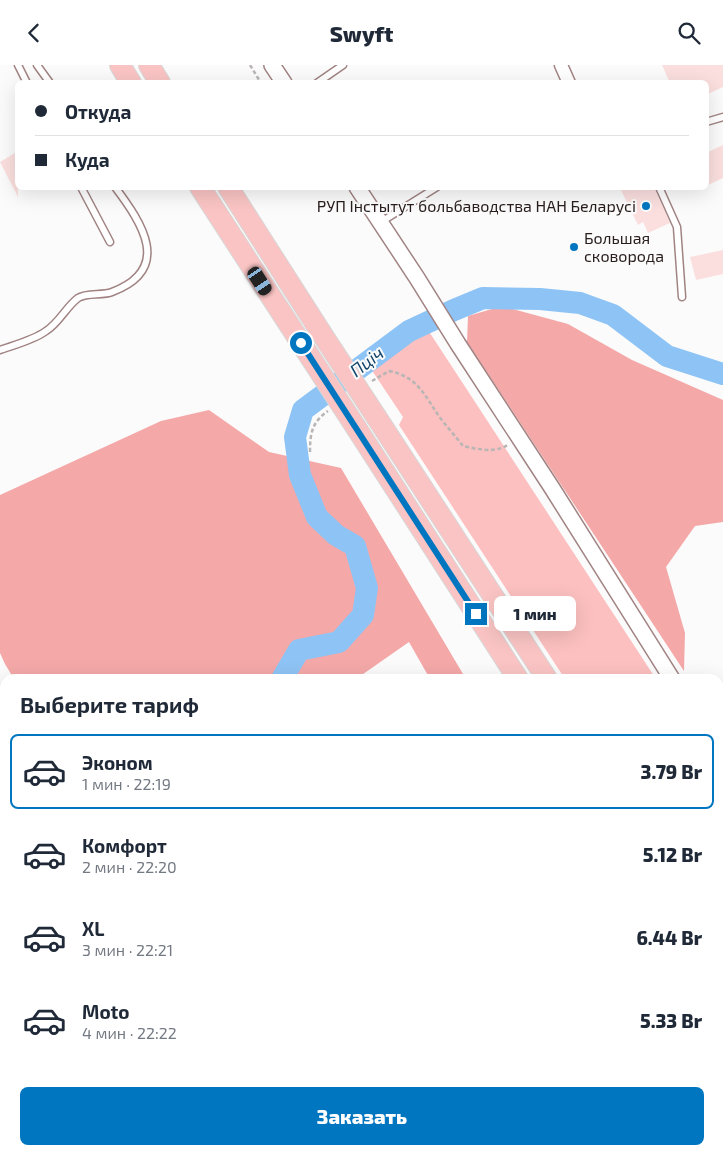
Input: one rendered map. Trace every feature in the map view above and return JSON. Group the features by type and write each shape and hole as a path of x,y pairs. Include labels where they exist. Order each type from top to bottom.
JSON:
{"highway":[{"path":"120,65 129,80"},
{"path":"149,65 158,80"},
{"path":"202,190 515,674"},
{"path":"230,190 544,674"}],"street":[{"path":"272,65 282,80"},
{"path":"561,65 568,80"},
{"path":"359,190 382,222 669,674"}],"lane":[{"path":"18,65 26,80"},
{"path":"37,65 48,80"},
{"path":"321,80 343,65"},
{"path":"709,121 723,117"},
{"path":"83,190 110,242"},
{"path":"0,351 46,331 80,297 112,292 138,277 148,257 145,233 130,206 118,190"},
{"path":"382,222 432,190"},
{"path":"660,190 677,227 682,297"}],"path":[{"path":"250,65 259,80"},
{"path":"365,386 389,371 400,373 418,385 441,419 463,446 484,450 503,448 519,437"},
{"path":"310,452 310,433 318,418 334,407"}],"shaded area":[{"path":"502,306 568,324 632,360 723,400 723,522 695,526 666,567 685,633 684,671 467,342 468,316"},
{"path":"428,330 653,674 562,674 399,425 403,417 371,369 412,336"},
{"path":"209,410 269,452 341,468 463,674 427,674 409,642 363,674 11,674 0,653 0,495 161,421"}],"building":[{"path":"662,65 723,65 723,87 709,94 709,80 669,80"},
{"path":"723,145 723,178 709,185 709,152"},
{"path":"15,153 15,190 18,190 18,197 0,162"},
{"name":"РУП Інстытут больбаводства НАН Беларусі","path":"621,190 655,190 670,223 648,233 643,222 638,225"},
{"path":"723,250 723,274 696,280 690,257"}],"waterway":[{"name":"Пціч","path":"285,674 299,650 339,642 363,615 367,588 355,546 336,535 317,517 300,475 295,437 303,410 409,331 483,298 540,299 580,303 613,315 667,356 723,374"}],"place":[{"name":"РУП Інстытут больбаводства НАН Беларусі","path":"646,206"},
{"name":"Большая сковорода","path":"574,247"}],"route":[{"path":"301,343 476,614"}]}
